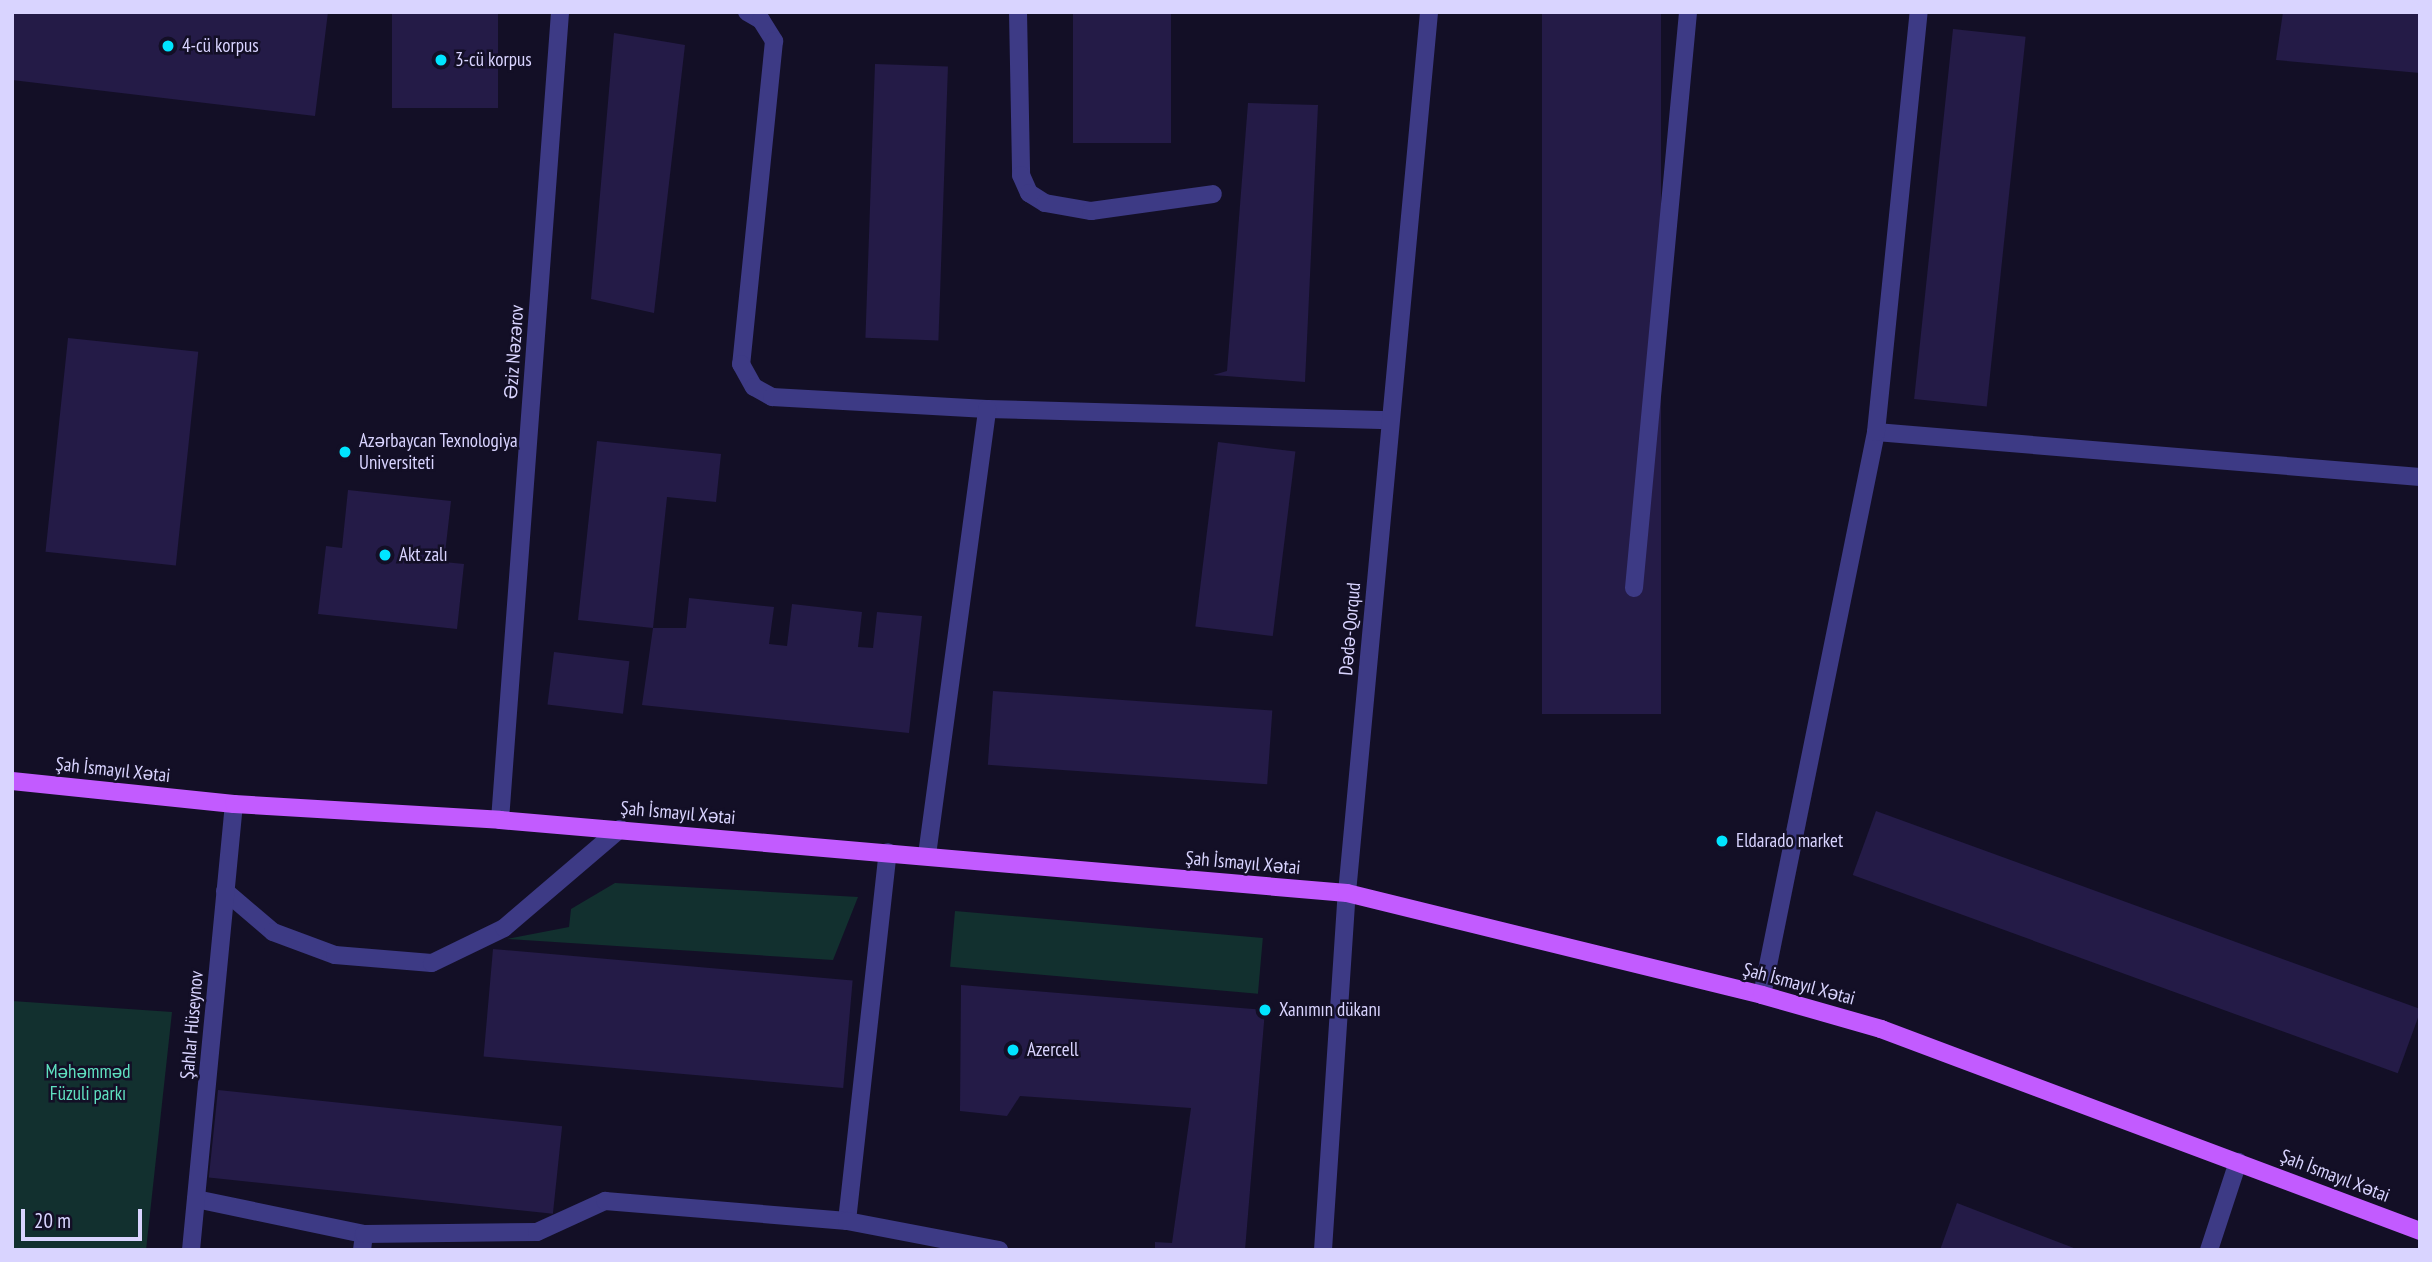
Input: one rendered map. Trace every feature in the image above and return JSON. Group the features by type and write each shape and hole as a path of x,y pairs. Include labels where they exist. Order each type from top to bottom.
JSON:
{"main road":[{"name":"Şah İsmayıl Xətai","path":"12,781 234,804 500,820 1347,893 1762,995 1881,1029 2420,1230"}],"street":[{"name":"Əziz Nəzərov","path":"500,820 560,12"},
{"path":"747,12 761,20 774,41 741,365 754,387 772,397 987,409 1390,420"},
{"path":"1018,12 1021,175 1029,193 1045,203 1091,211 1213,194"},
{"name":"Dədə-Qorqud","path":"1323,1250 1347,893 1429,12"},
{"path":"1634,588 1688,12"},
{"path":"1762,995 1876,432 1919,12"},
{"path":"927,855 987,409"},
{"path":"1876,432 2420,477"},
{"name":"Şahlar Hüseynov","path":"191,1250 234,804"},
{"path":"225,891 273,933 335,955 432,963 504,929 620,830"},
{"path":"846,1221 888,852"},
{"path":"2210,1250 2238,1162"},
{"path":"197,1199 363,1242 537,1232 605,1201 846,1221 999,1250"}],"green space":[{"path":"615,883 858,897 833,960 507,939 569,927 571,909"},
{"path":"955,911 1263,938 1258,994 950,967"},
{"name":"Məhəmməd Füzuli parkı","path":"12,1001 172,1012 146,1250 12,1250"}],"building":[{"name":"4-cü korpus","path":"12,12 328,12 315,116 12,80"},
{"name":"3-cü korpus","path":"392,12 498,12 498,108 392,108"},
{"path":"1073,12 1171,12 1171,143 1073,143"},
{"path":"1542,12 1661,12 1661,714 1542,714"},
{"path":"2283,12 2420,13 2420,73 2276,60"},
{"path":"1953,29 2026,37 1987,407 1914,399"},
{"path":"614,33 685,45 654,313 591,299"},
{"path":"875,64 948,67 938,340 865,338"},
{"path":"1248,103 1318,105 1305,382 1213,375 1227,371"},
{"path":"68,338 198,352 176,566 46,552"},
{"path":"597,441 721,454 716,502 667,497 653,628 578,620"},
{"path":"1218,442 1295,452 1273,636 1195,627"},
{"name":"Akt zalı","path":"348,490 451,501 444,562 464,564 457,629 318,614 326,546 342,548"},
{"path":"689,598 774,607 769,644 787,646 792,604 862,612 858,647 873,648 877,612 922,616 909,733 642,705 653,628 686,628"},
{"path":"554,652 629,661 623,714 548,705"},
{"path":"993,691 1272,711 1267,784 988,765"},
{"path":"1876,811 2420,1009 2398,1073 1853,875"},
{"path":"493,949 853,980 843,1088 484,1057"},
{"path":"961,985 1265,1010 1245,1250 1155,1250 1155,1242 1172,1243 1191,1108 1020,1096 1007,1116 960,1111"},
{"path":"218,1090 562,1126 553,1214 209,1178"},
{"path":"1957,1203 2079,1250 1940,1250"}],"place":[{"name":"4-cü korpus","path":"168,46"},
{"name":"3-cü korpus","path":"441,60"},
{"name":"Azərbaycan Texnologiya Universiteti","path":"345,452"},
{"name":"Akt zalı","path":"385,555"},
{"name":"Eldarado market","path":"1722,841"},
{"name":"Xanımın dükanı","path":"1265,1010"},
{"name":"Azercell","path":"1013,1050"}]}
